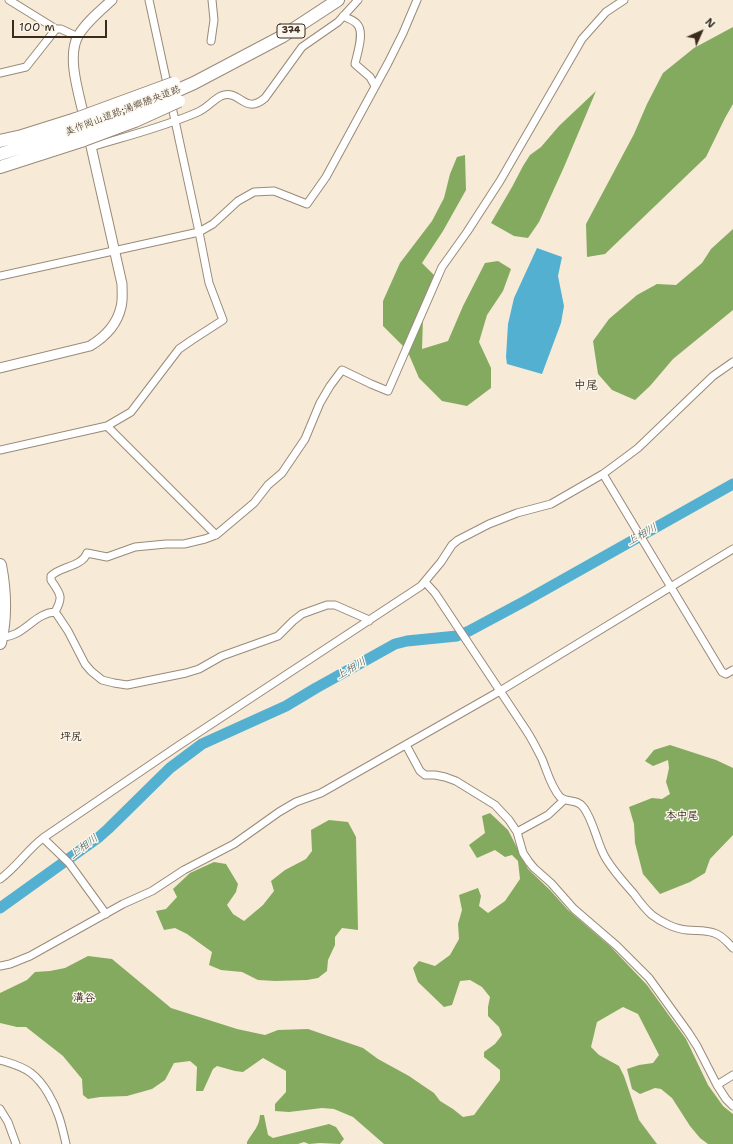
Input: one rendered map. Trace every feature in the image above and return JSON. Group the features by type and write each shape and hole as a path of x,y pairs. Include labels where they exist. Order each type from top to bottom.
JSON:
{"highway":[{"name":"美作岡山道路;湯郷勝央道路","path":"239,59 327,0"},
{"name":"美作岡山道路;湯郷勝央道路","path":"0,154 83,130 132,110 174,89 194,83 283,36 338,0"},
{"path":"0,141 22,136 83,130"},
{"path":"0,167 83,130"},
{"path":"0,565 3,583 4,609 1,640"}],"street":[{"path":"9,0 56,29 61,29 78,37"},
{"path":"0,368 90,346 100,340 114,325 121,306 122,284 115,251 83,130 74,70 74,51 78,37 86,25 112,0"},
{"path":"0,450 107,426 131,412 179,349 223,320 209,283 175,121 174,89 149,0"},
{"path":"211,41 214,20 212,0"},
{"path":"83,130 156,128 200,111 221,96 231,95 253,105 259,103 265,98 302,47 338,22 358,0"},
{"path":"0,276 199,232 213,224 238,201 254,192 274,191 307,204 326,177 403,33 417,0"},
{"path":"55,612 61,598 51,580 51,576 84,559 87,553 108,558 135,547 184,544 205,539 216,535 254,503 268,485 282,473 305,439 320,403 342,370 388,391 442,267 500,181 582,39 606,12 624,0"},
{"path":"343,16 356,23 361,28 356,64 370,77 375,86"},
{"path":"0,73 26,68 56,29"},
{"path":"83,130 174,89"},
{"path":"0,879 42,838 415,590 425,582 452,545 458,540 489,524 517,513 551,504 603,474 638,448 713,376 733,362"},
{"path":"107,426 216,535"},
{"path":"603,474 722,672 726,674 733,670"},
{"path":"0,966 10,964 30,956 123,904 152,891 184,870 234,844 279,812 296,802 321,793 500,691 733,549"},
{"path":"425,582 435,593 530,736 542,758 553,786 560,797 564,800 572,800 584,807 603,852 614,871 651,914 659,920 674,927 687,930 703,930 716,933 733,948"},
{"path":"55,612 68,631 85,664 91,672 102,680 127,685 199,669 222,656 278,636 302,614 327,605 335,605 369,621"},
{"path":"1,640 12,636 38,618 51,612 55,612"},
{"path":"406,745 420,771 425,775 446,777 456,781 465,788 495,805 509,820 517,832 523,853 534,868 551,883 574,909 617,946 649,978 688,1032 717,1085 726,1099 733,1106"},
{"path":"517,832 548,815 564,800"},
{"path":"42,838 67,860 106,914"},
{"path":"0,1060 31,1073 45,1088 60,1117 66,1144"},
{"path":"717,1085 733,1076"},
{"path":"0,1109 8,1122 16,1144"}],"green space":[{"path":"733,27 733,104 706,157 605,254 587,257 586,224 634,134 663,73 694,48"},
{"path":"596,91 539,222 528,238 514,236 491,223 530,155 541,147 559,126"},
{"path":"465,155 466,190 443,231 422,263 434,275 439,276 423,319 422,349 448,341 463,306 485,263 498,261 511,269 503,291 487,315 479,342 491,368 491,388 467,406 442,401 419,378 407,350 383,326 383,301 400,263 432,221 444,198 450,174 457,157"},
{"path":"733,229 733,310 673,359 650,386 635,400 612,390 598,374 593,341 609,319 637,295 657,284 676,285 702,263 711,249"},
{"path":"670,745 716,760 733,768 733,835 710,859 705,873 690,882 660,894 643,874 635,843 634,824 629,807 652,798 662,799 670,794 666,782 669,768 668,760 653,766 645,761 654,750"},
{"path":"490,813 508,830 528,869 568,910 611,947 647,985 686,1039 708,1085 723,1106 733,1114 733,1144 708,1144 700,1138 690,1126 672,1098 661,1089 655,1088 640,1094 632,1089 627,1069 653,1063 659,1055 638,1014 623,1007 597,1022 591,1047 599,1055 619,1066 624,1076 639,1120 657,1144 384,1144 353,1117 334,1109 322,1108 289,1112 275,1111 275,1104 286,1092 286,1071 263,1058 243,1072 217,1066 213,1069 203,1091 196,1091 197,1067 190,1061 174,1063 165,1080 152,1089 127,1096 88,1099 83,1095 82,1079 63,1056 26,1027 17,1027 0,1023 0,993 27,980 35,972 65,968 88,956 112,959 171,1008 237,1029 265,1035 278,1030 308,1029 363,1048 378,1059 409,1076 434,1093 440,1101 463,1117 474,1115 500,1080 500,1070 484,1057 484,1052 495,1044 502,1035 499,1027 488,1016 490,997 482,987 470,980 460,981 452,1005 444,1007 418,982 413,968 419,961 435,966 450,955 459,939 458,924 462,910 459,895 478,888 481,896 479,906 488,913 505,901 520,879 518,861 512,855 505,857 495,850 477,858 469,845 485,833 482,816"},
{"path":"329,820 348,822 356,837 358,930 342,928 335,937 335,945 328,960 327,971 318,978 307,980 258,980 242,972 221,970 209,965 212,952 187,934 175,928 164,930 156,911 166,909 177,897 173,889 190,873 214,862 226,864 238,884 236,892 227,905 233,914 244,921 263,905 274,891 271,881 285,870 306,859 312,851 311,830"},
{"path":"260,1115 264,1115 268,1135 273,1138 329,1124 336,1127 344,1139 340,1144 309,1144 304,1142 298,1144 247,1144 257,1126"}],"water":[{"path":"537,248 562,257 558,276 564,306 561,323 542,374 507,364 506,357 508,324 514,298"}],"waterway":[{"name":"上相川","path":"0,908 99,837 170,768 202,744 286,706 395,644 407,641 457,636 469,631 733,484"}],"district":[{"name":"中尾","path":"586,386"},
{"name":"坪尻","path":"71,737"},
{"name":"本中尾","path":"682,816"},
{"name":"溝谷","path":"84,998"}]}
